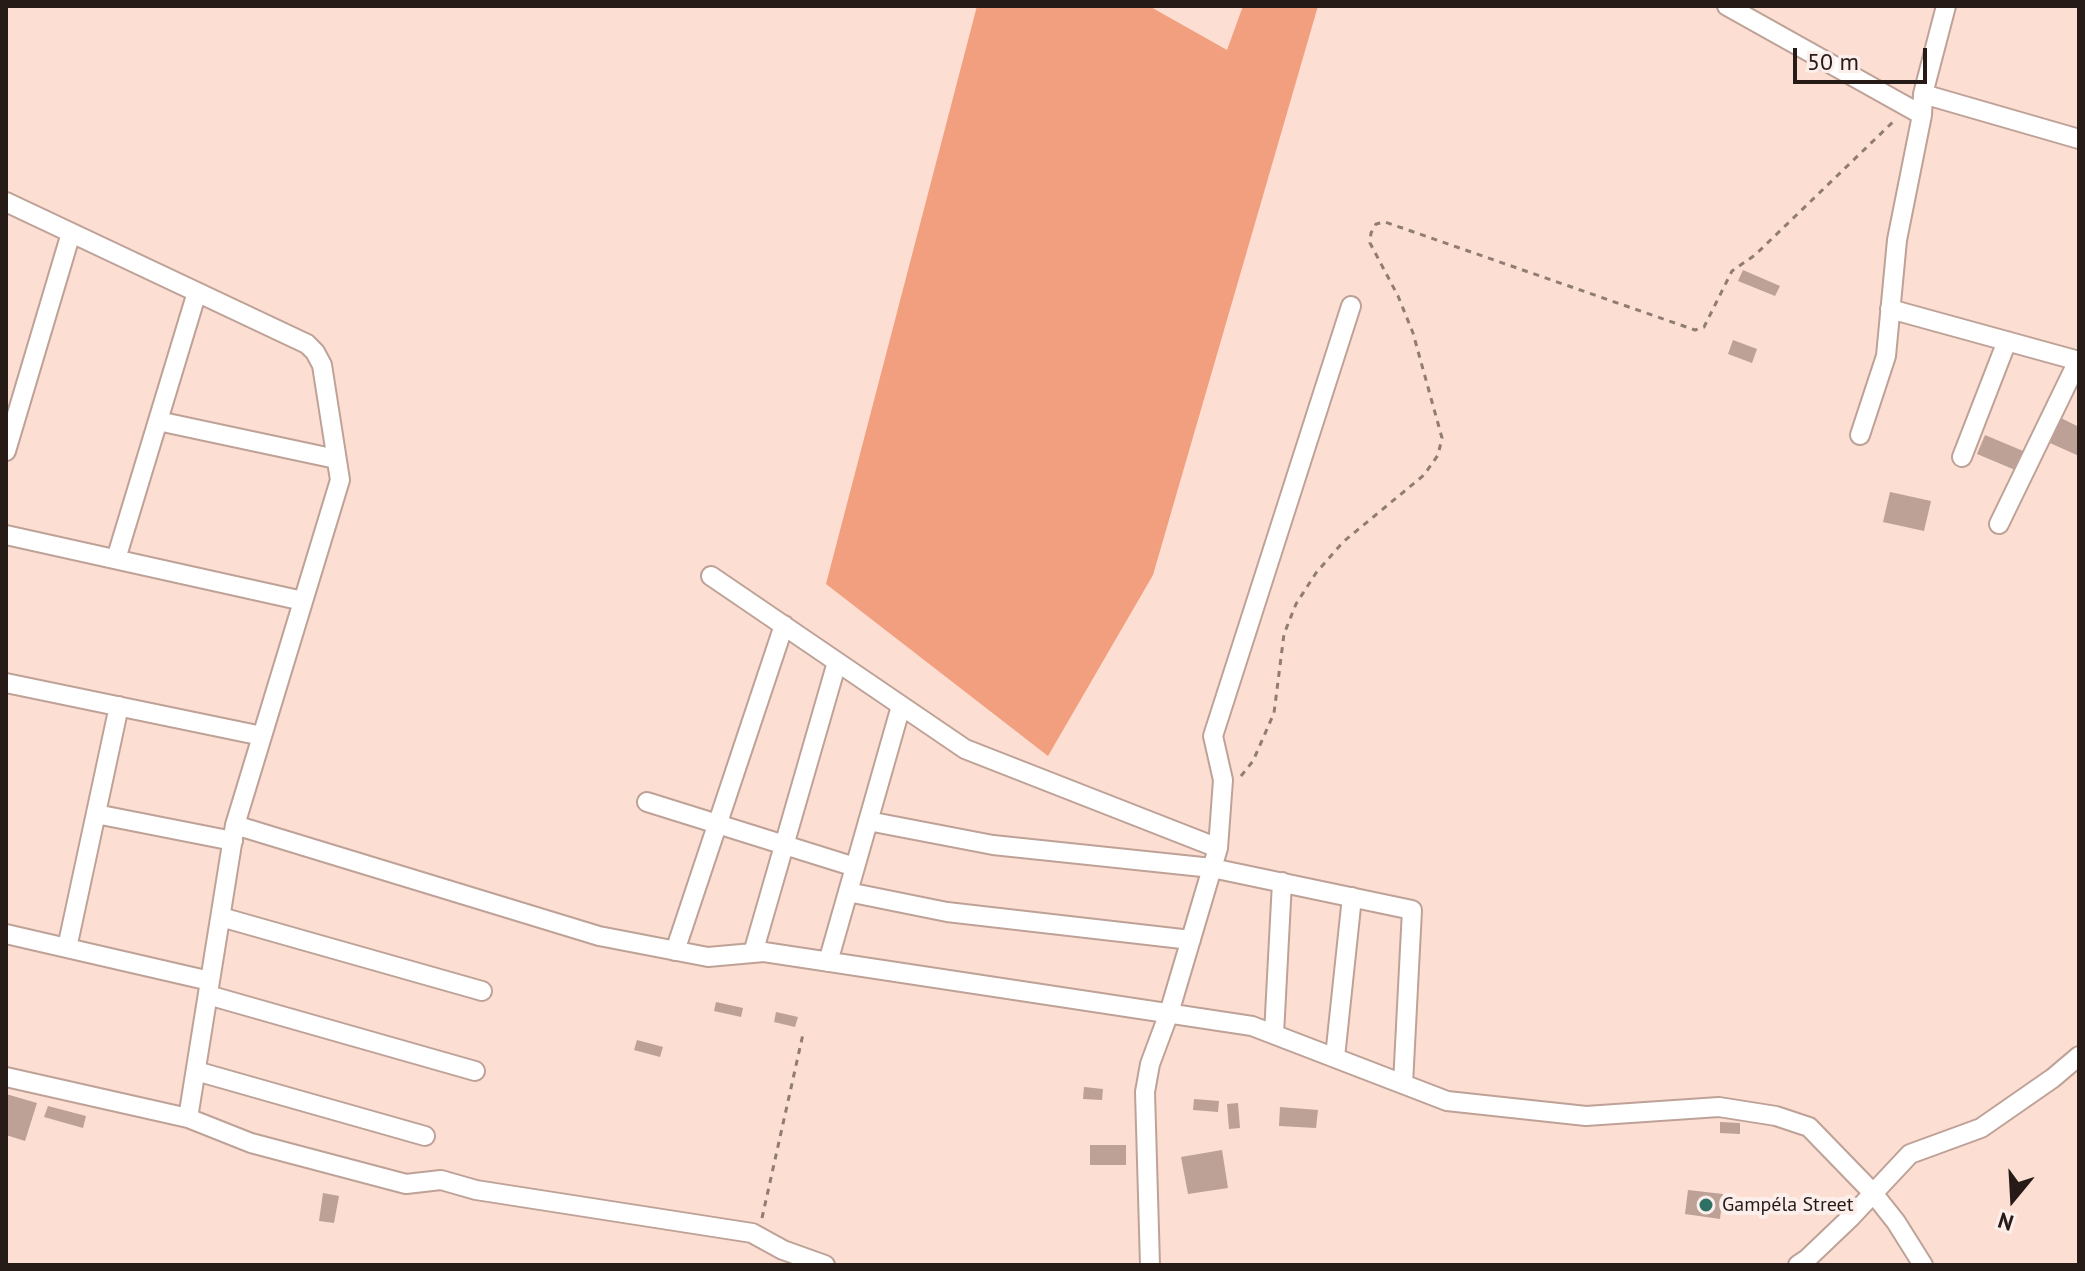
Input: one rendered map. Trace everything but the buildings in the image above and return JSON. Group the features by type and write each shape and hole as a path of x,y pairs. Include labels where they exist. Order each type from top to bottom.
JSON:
{"street":[{"path":"1727,6 1915,111"},
{"path":"1860,435 1886,356 1897,240 1915,111 1923,94 1946,6"},
{"path":"1923,94 2079,139"},
{"path":"6,202 307,344 322,365 340,480 234,833 188,1118"},
{"path":"6,451 71,233"},
{"path":"116,559 197,292"},
{"path":"1150,1265 1145,1092 1150,1064 1169,1013 1218,848 1223,780 1213,736 1351,306"},
{"path":"1890,309 2078,361 1999,524"},
{"path":"1962,457 2007,341"},
{"path":"158,421 336,459"},
{"path":"6,535 303,601"},
{"path":"711,576 965,749 1218,848"},
{"path":"675,951 784,625"},
{"path":"753,953 837,662"},
{"path":"6,683 262,736"},
{"path":"67,948 119,706"},
{"path":"828,962 901,706"},
{"path":"647,802 855,867"},
{"path":"96,814 234,833 599,936 675,951 708,957 764,952 1252,1026 1447,1101 1586,1116 1719,1107 1776,1116 1809,1127 1873,1193 1923,1265"},
{"path":"868,821 993,845 1212,868 1412,910 1403,1084"},
{"path":"1274,1034 1282,882"},
{"path":"848,892 947,912 1191,940"},
{"path":"1335,1057 1352,897"},
{"path":"221,917 482,991"},
{"path":"6,934 209,988 475,1071"},
{"path":"1798,1265 1850,1218 1910,1154 1981,1128 2079,1056"},
{"path":"196,1071 425,1136"},
{"path":"6,1077 188,1118 251,1143 406,1184 441,1180 476,1190 752,1233 772,1246 825,1265"}],"path":[{"path":"1221,804 1253,761 1274,713 1284,634 1296,604 1316,573 1343,542 1424,475 1438,455 1442,438 1413,333 1398,296 1370,243 1376,224 1385,222 1695,330 1704,327 1732,271 1755,255 1915,111"},
{"path":"762,1237 759,1229 803,1034"}],"shaded area":[{"path":"977,6 1149,6 1227,50 1243,6 1318,6 1153,575 1048,756 826,584"}],"place":[{"name":"Gampéla Street","path":"1706,1205"}]}
